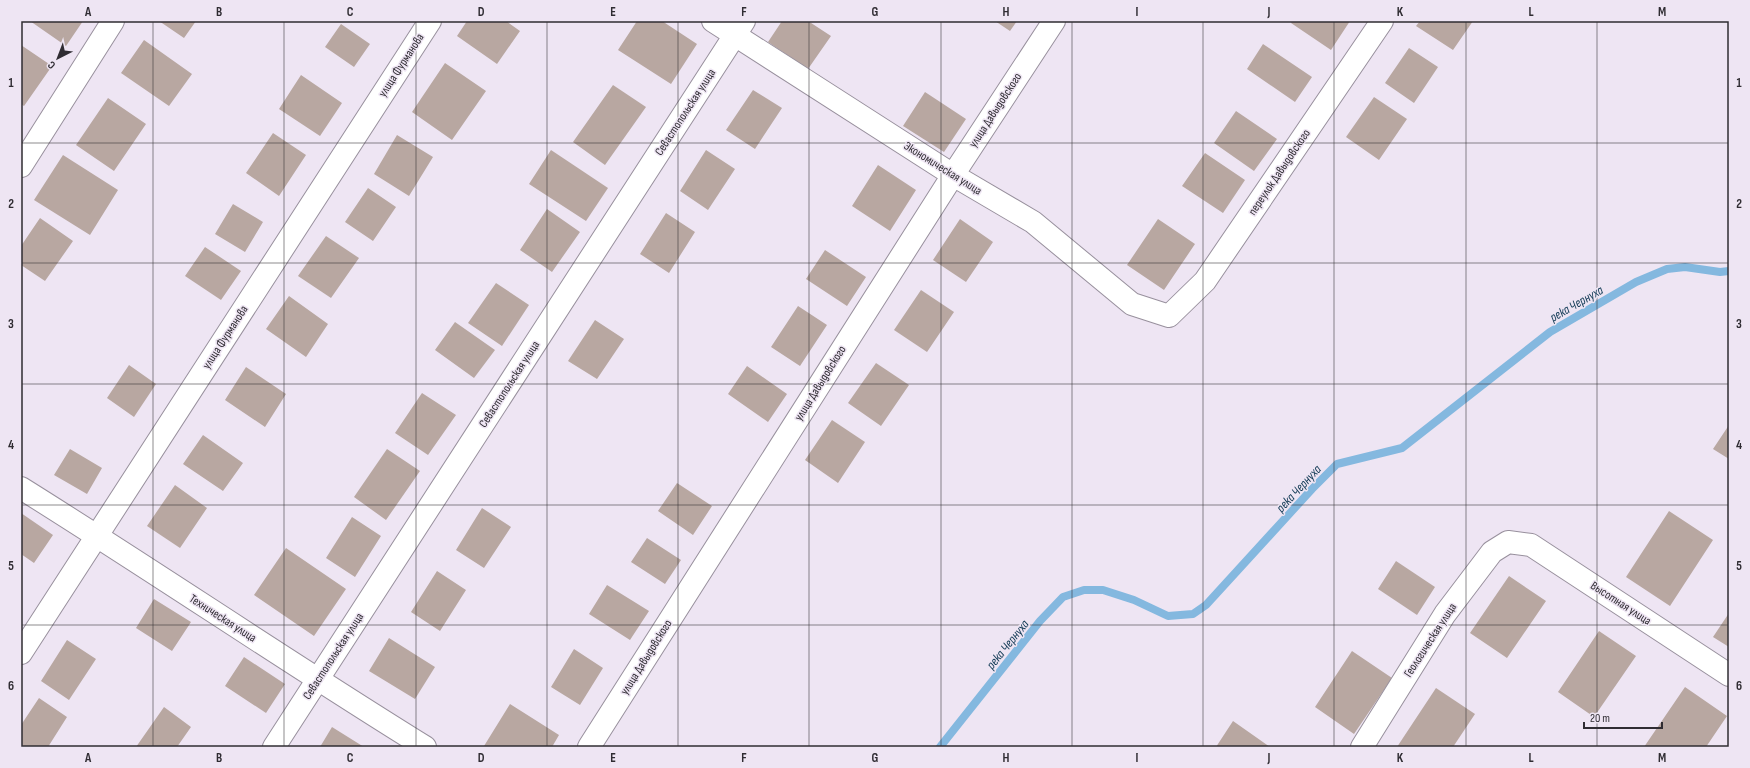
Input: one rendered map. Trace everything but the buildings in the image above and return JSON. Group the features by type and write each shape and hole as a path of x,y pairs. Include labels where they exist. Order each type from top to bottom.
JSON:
{"street":[{"path":"21,166 113,21"},
{"name":"улица Фурманова","path":"21,653 430,21"},
{"name":"Экономическая улица","path":"713,21 739,28 953,175 1033,222 1132,304 1169,316"},
{"name":"улица Давыдовского","path":"589,747 953,175 1054,21"},
{"name":"переулок Давыдовского","path":"1169,316 1205,281 1382,21"},
{"name":"Севастопольская улица","path":"274,747 739,28"},
{"name":"Техническая улица","path":"21,488 317,680 425,747"},
{"name":"Высотная улица","path":"1508,542 1531,545 1729,675"},
{"name":"Геологическая улица","path":"1362,747 1445,614 1492,552 1508,542"}],"waterway":[{"name":"река Чернуха","path":"940,747 1040,621 1063,597 1084,590 1103,590 1134,600 1168,616 1193,614 1206,605 1312,489 1337,464 1402,448 1550,332 1636,282 1667,269 1685,267 1720,272 1729,271"}]}
